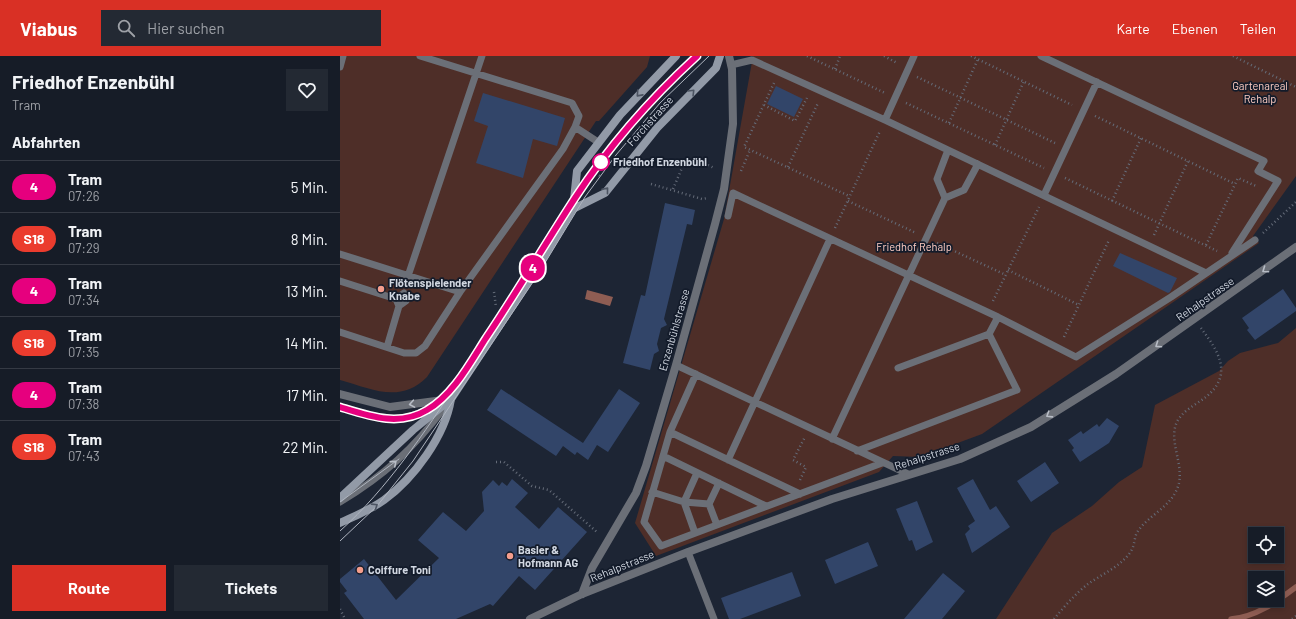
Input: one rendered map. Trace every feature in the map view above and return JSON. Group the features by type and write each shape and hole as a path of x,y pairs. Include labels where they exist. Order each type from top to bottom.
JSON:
{"main road":[{"path":"340,523 372,507 403,483 426,454 441,431 451,399 533,274 573,209 575,178 582,163 640,92 676,56"},
{"name":"Forchstrasse","path":"573,209 601,196 657,128 716,68 720,56"},
{"path":"340,498 413,430 451,399"}],"street":[{"name":"Enzenbühlstrasse","path":"582,594 592,568 636,493 646,466 676,365 724,189 733,124 731,65 729,56"},
{"name":"Rehalpstrasse","path":"530,619 582,594 688,552 832,499 960,459 1031,427 1116,374 1195,320 1296,247"},
{"path":"340,394 390,407 451,399"}],"lane":[{"path":"340,67 344,56"},
{"path":"340,332 404,352 416,353 425,346 460,292 559,154 575,127 579,116 572,103 476,72 420,56"},
{"path":"408,276 482,56"},
{"path":"885,120 914,56"},
{"path":"1041,56 1264,161 1258,171 1278,181 1230,257"},
{"path":"731,65 752,60 885,120 1149,245 1206,274"},
{"path":"1044,195 1097,82"},
{"path":"575,127 598,142"},
{"path":"945,198 937,179 948,150"},
{"path":"832,439 945,198 964,190 978,164"},
{"path":"728,216 733,193 998,317 1076,356 1206,274 1255,240"},
{"path":"728,460 830,239"},
{"path":"340,254 460,292"},
{"path":"340,281 396,299 404,293 406,301 399,306 387,347"},
{"path":"898,368 990,334 998,317"},
{"path":"857,451 1017,390 990,334"},
{"path":"676,365 908,474"},
{"path":"696,374 670,432 644,522 661,546 766,506 797,492 882,463"},
{"path":"340,407 382,419 397,420 416,416 451,399"},
{"path":"340,502 391,467 421,438 451,399"},
{"path":"670,432 797,492"},
{"path":"663,456 766,506"},
{"path":"695,533 684,502 697,473"},
{"path":"716,525 709,504 719,483"},
{"path":"652,492 684,502 709,504"},
{"path":"688,552 714,619"}],"path":[{"path":"807,56 1230,257"},
{"path":"834,69 840,56"},
{"path":"971,56 1235,184"},
{"path":"1233,56 1239,57 1296,87"},
{"path":"949,123 978,59"},
{"path":"779,72 744,147 849,196"},
{"path":"907,72 1066,148"},
{"path":"995,145 1024,81"},
{"path":"764,105 796,121 812,87"},
{"path":"788,167 823,92"},
{"path":"830,239 885,120"},
{"path":"1112,201 1141,138"},
{"path":"673,189 685,161 693,162"},
{"path":"1149,245 1188,161"},
{"path":"582,163 611,185"},
{"path":"708,165 715,170 716,173"},
{"path":"1206,245 1238,178"},
{"path":"651,184 673,189 702,199 710,196"},
{"path":"988,313 1044,195"},
{"path":"1255,240 1296,202"},
{"path":"1059,348 1114,229"},
{"path":"1008,270 1079,305"},
{"path":"1054,619 1086,585 1118,565 1132,551 1138,531 1169,501 1178,487 1180,471 1175,432 1178,421 1184,414 1213,390 1219,381 1222,371 1220,358 1195,320"},
{"path":"797,492 806,467 793,460 809,428"},
{"path":"496,462 504,462 532,486 549,490 607,542"},
{"path":"340,610 347,619"},
{"path":"1292,619 1296,616"}],"green space":[{"path":"340,56 650,56 647,67 599,121 596,121 427,377 417,385 407,390 385,392 340,380"},
{"name":"Friedhof Rehalp","path":"753,56 1296,56 1296,176 1253,236 1259,243 982,434 920,457 893,456 879,472 656,556 635,523 724,219"},
{"path":"1296,328 1296,619 996,619 1052,533 1092,506 1119,482 1142,467 1155,405 1219,371 1228,361 1240,353 1278,343"}],"shaded area":[{"path":"587,290 613,297 610,306 585,299"}],"building":[{"path":"776,86 803,99 794,117 767,104"},
{"path":"483,93 565,118 557,146 533,139 523,178 476,163 488,126 474,121"},
{"path":"665,203 695,210 692,225 687,224 664,319 667,325 661,328 657,344 659,351 654,354 650,370 623,363 641,295 645,296"},
{"path":"1120,253 1177,278 1170,292 1168,293 1113,266"},
{"path":"1283,289 1296,308 1296,311 1255,340 1247,330 1249,328 1242,318"},
{"path":"501,389 583,443 619,389 640,403 608,452 597,445 588,460 577,452 575,455 563,446 556,456 487,410"},
{"path":"1107,418 1119,426 1109,443 1080,462 1072,450 1074,448 1068,440 1081,431 1083,434 1097,424 1099,427"},
{"path":"1045,462 1059,483 1031,502 1017,481"},
{"path":"512,479 528,493 515,507 539,529 558,507 587,532 535,590 519,576 493,606 490,604 456,619 364,619 344,593 347,591 340,582 340,579 364,559 396,600 439,558 418,540 443,512 466,531 484,511 482,492 493,480 499,486 502,482 507,486"},
{"path":"973,479 990,510 996,506 1010,527 972,553 965,534 970,529 968,526 975,521 957,488"},
{"path":"917,501 933,542 916,551 912,540 909,541 896,509"},
{"path":"868,542 878,566 835,584 825,560"},
{"path":"792,572 801,596 740,619 729,619 721,598"},
{"path":"943,573 965,591 942,619 904,619"}],"waterway":[{"path":"1231,619 1240,618 1257,612 1296,587"}],"tram line":[{"path":"340,531 374,497 419,439 530,273 572,203 605,156 649,104 697,56"},
{"name":"4","path":"340,407 368,416 397,420 416,416 428,410 440,401 471,362 530,273 574,200 601,162 639,115 697,56"},
{"path":"340,541 377,506 413,461 537,276 585,197 616,155 660,103 709,56"},
{"path":"340,407 381,418 407,418 432,408 444,397"},
{"path":"340,502 399,459"}],"place":[{"name":"Friedhof Enzenbühl","path":"601,162"},
{"name":"Flötenspielender Knabe","path":"381,289"},
{"name":"Basler & Hofmann AG","path":"510,556"},
{"name":"Coiffure Toni","path":"360,570"}],"park label":[{"name":"Gartenareal Rehalp","path":"1260,92"}]}
